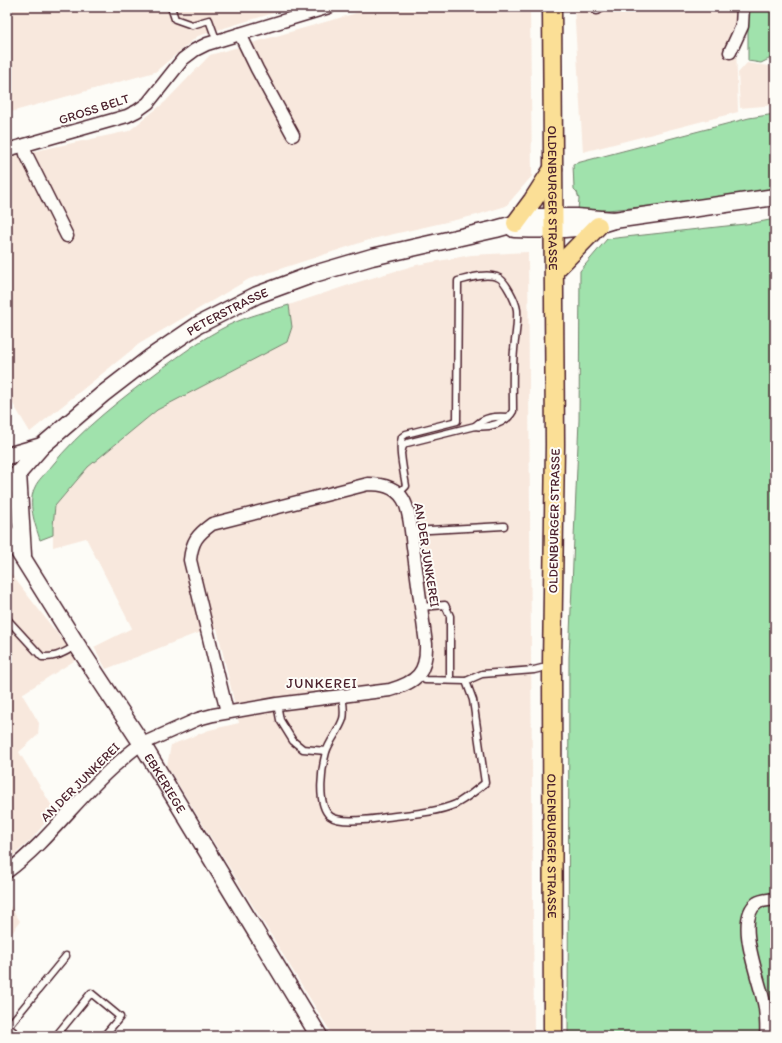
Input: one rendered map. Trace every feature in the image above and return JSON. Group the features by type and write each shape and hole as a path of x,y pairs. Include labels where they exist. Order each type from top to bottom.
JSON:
{"main road":[{"name":"OLDENBURGER STRASSE","path":"552,7 555,270 555,458 552,666 553,1036"},
{"path":"516,223 536,196 553,168"},
{"path":"554,222 614,220 775,197"},
{"name":"PETERSTRASSE","path":"7,486 42,446 103,394 151,357 198,325 257,295 314,274 372,257 496,229 538,217 554,222"},
{"path":"554,222 576,228 598,226 614,220"},
{"name":"PETERSTRASSE","path":"496,229 532,230 554,222"},
{"path":"555,270 598,226"},
{"path":"7,456 42,446"},
{"path":"18,473 27,565"},
{"name":"EBKERIEGE","path":"7,532 77,645 142,744 319,1036"},
{"path":"7,554 27,565"}],"street":[{"name":"GROSS BELT","path":"7,150 127,116 148,103 183,59 195,50 207,44 329,7"},
{"path":"730,52 742,26 743,7"},
{"path":"240,34 257,70 293,135"},
{"path":"24,146 26,154 67,236"},
{"name":"AN DER JUNKEREI","path":"7,872 21,861 43,839 101,778 134,749 142,744 198,719 227,712 277,704 390,690 405,686 419,675 426,658 426,644 411,532 406,506 399,493 383,484 368,484 212,524 196,538 191,549 190,560 227,712"},
{"path":"766,1036 765,1008 749,946 748,927 750,911 758,902 775,899"}],"lane":[{"path":"171,7 175,19 192,25 209,20 217,42"},
{"path":"399,493 406,486 401,453 400,440 402,437 406,434 457,421 458,281 486,276 498,277 502,280 514,300 517,310 514,350 513,411 511,415 500,423 482,427 475,426 406,443 401,453"},
{"path":"411,532 504,526"},
{"path":"421,607 445,605 450,616 450,680"},
{"path":"8,620 42,657 51,658 57,656 77,645"},
{"path":"419,675 425,680 466,681 482,674 534,670 552,666"},
{"path":"342,695 343,718 326,751 321,783 322,798 325,808 331,816 344,821 371,820 440,809 456,804 485,783 473,700 466,681"},
{"path":"277,704 280,720 293,741 303,748 326,751"},
{"path":"19,1036 8,1028 66,956"},
{"path":"56,1036 91,993 120,1017 104,1036"}],"shaded area":[{"path":"7,7 293,7 198,36 155,72 7,113"},
{"path":"365,7 530,7 532,176 506,206 477,215 372,239 249,279 139,344 30,432 7,394 7,157 129,131 165,102 210,55 360,12"},
{"path":"574,7 735,7 738,112 583,152"},
{"path":"747,63 769,66 775,71 775,105 740,108 738,73"},
{"path":"528,252 534,1036 333,1036 167,766 171,745 209,730 239,723 217,628 192,635 106,669 94,647 132,628 86,538 53,547 55,506 88,467 157,410 287,342 292,327 289,305 358,282 416,265 471,255"},
{"path":"7,571 12,575 77,659 22,694 39,723 38,735 19,752 55,811 31,840 7,861"},
{"path":"7,902 20,921 7,941"}],"green space":[{"path":"748,7 775,7 775,56 761,63 748,61"},
{"path":"775,114 775,190 687,203 595,211 578,210 579,199 577,192 574,189 573,164 749,118"},
{"path":"775,219 775,1036 568,1036 569,657 579,420 580,271 607,239 754,223"},
{"path":"289,305 292,327 287,342 157,410 88,467 55,506 53,535 40,540 32,507 35,487 40,479 75,440 116,403 185,352 211,335 244,319"}],"district":[{"name":"JUNKEREI","path":"322,683"}]}
